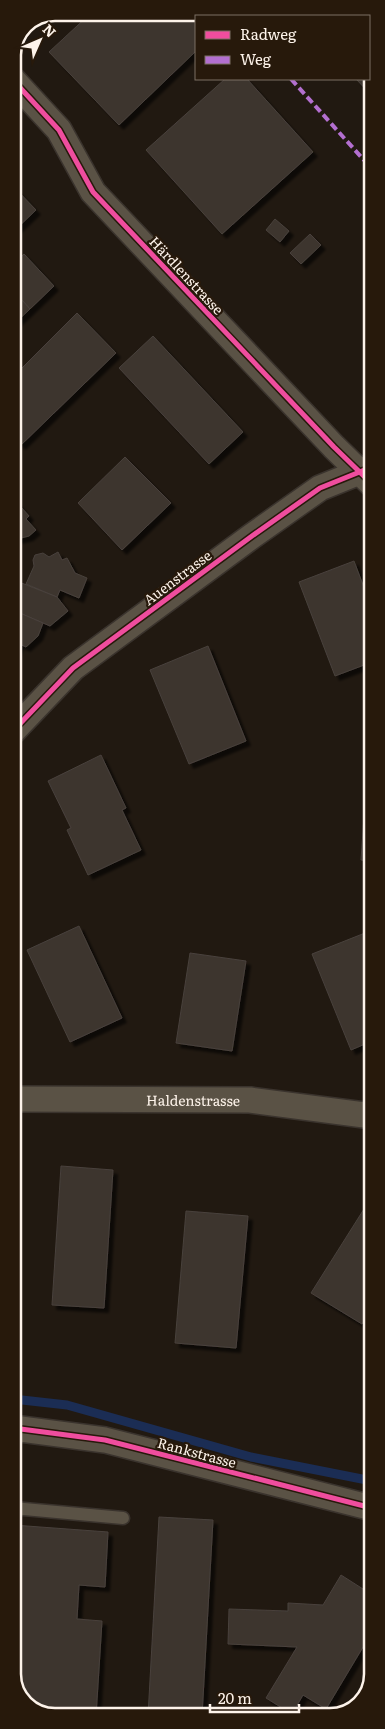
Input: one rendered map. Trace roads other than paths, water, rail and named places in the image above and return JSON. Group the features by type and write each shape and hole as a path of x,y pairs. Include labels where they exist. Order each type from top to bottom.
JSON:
{"street":[{"name":"Härdlenstrasse","path":"21,90 59,130 93,192 334,447 364,470"},
{"name":"Auenstrasse","path":"21,723 78,664 252,536 320,488 364,475"},
{"name":"Haldenstrasse","path":"21,1099 250,1100 364,1115"},
{"name":"Rankstrasse","path":"21,1429 105,1440 364,1506"}],"lane":[{"path":"21,1509 123,1518"}],"waterway":[{"path":"21,1400 67,1405 251,1457 364,1479"}]}
